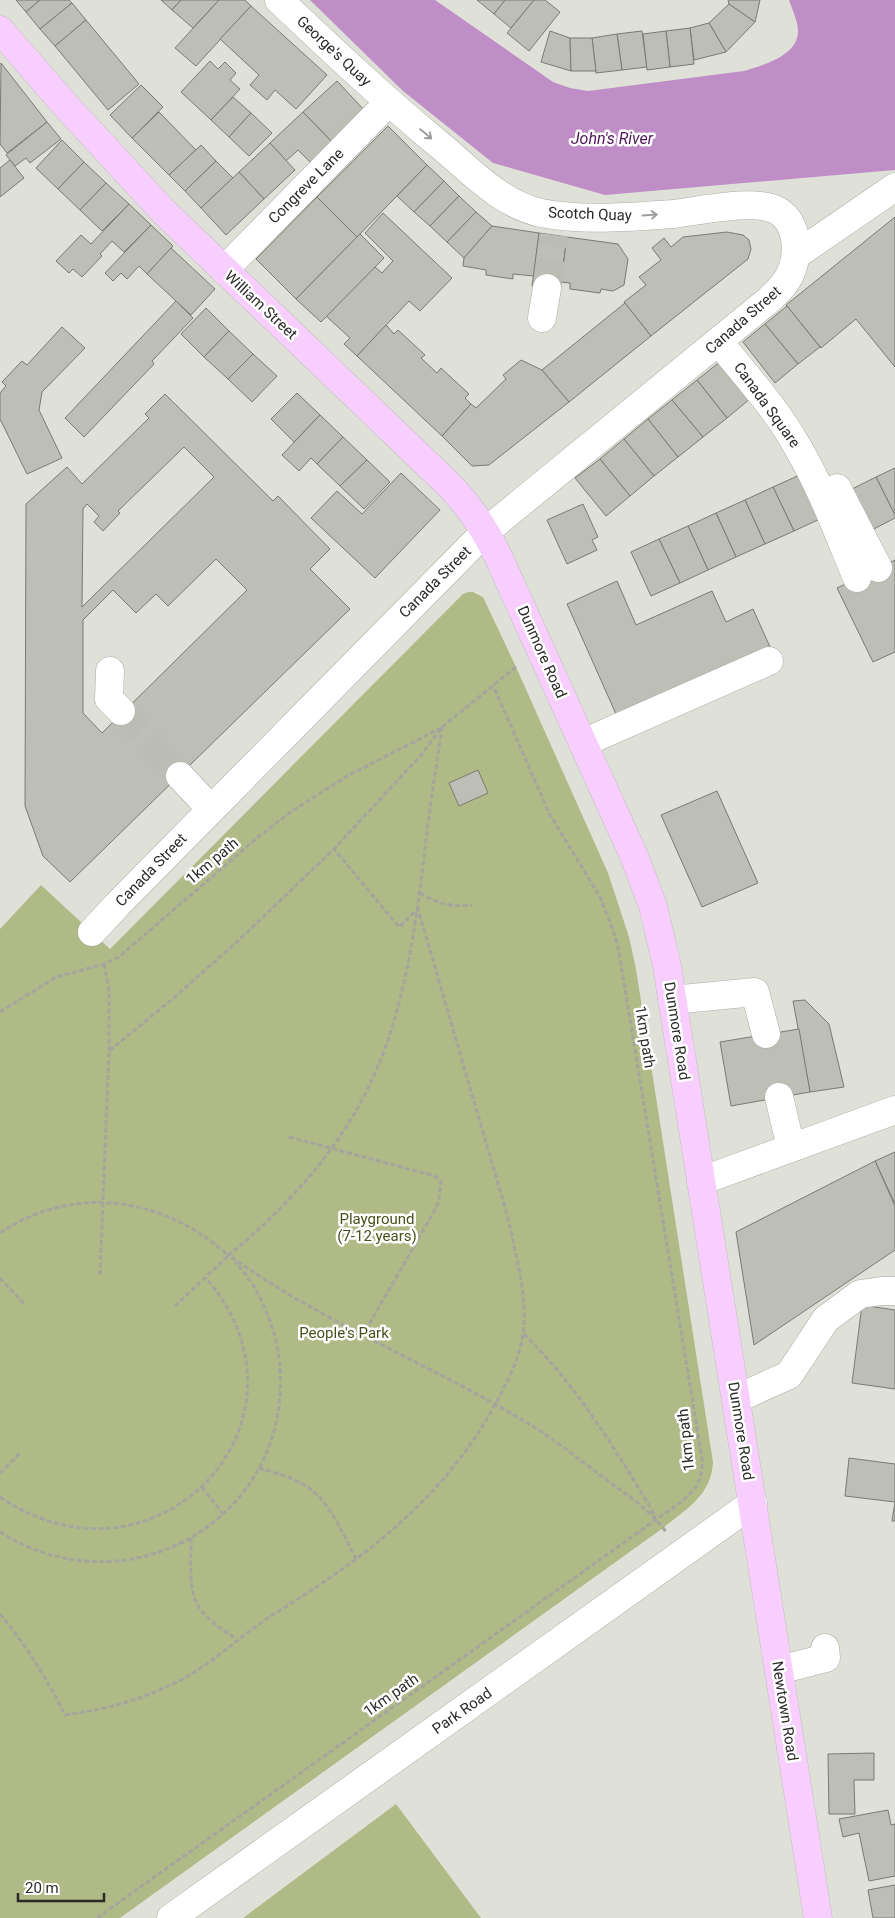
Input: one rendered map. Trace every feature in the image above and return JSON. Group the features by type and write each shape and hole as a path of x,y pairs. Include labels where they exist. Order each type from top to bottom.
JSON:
{"main road":[{"name":"William Street","path":"0,30 108,153 164,212 444,480 465,503 486,532 512,586"},
{"name":"Dunmore Road","path":"512,586 634,856 647,889 663,947 753,1503"},
{"name":"Newtown Road","path":"753,1503 818,1918"}],"street":[{"name":"George's Quay","path":"279,0 389,102"},
{"name":"Scotch Quay","path":"389,102 506,199 556,225 744,206 767,207 776,210 788,220 794,234 796,255"},
{"name":"Congreve Lane","path":"224,270 389,102"},
{"path":"796,255 895,186"},
{"name":"Canada Street","path":"92,932 486,532 780,290 791,273 796,255"},
{"path":"542,318 546,288"},
{"name":"Canada Square","path":"719,342 818,468 868,573"},
{"path":"583,743 769,661"},
{"path":"110,672 109,699 121,711"},
{"path":"180,776 211,810"},
{"path":"672,1000 755,992 766,1034"},
{"path":"779,1097 791,1148"},
{"path":"701,1182 895,1110"},
{"path":"736,1399 789,1375 826,1319 860,1294 882,1290 895,1291"},
{"name":"Park Road","path":"171,1918 753,1503"},
{"path":"779,1670 826,1658 825,1648"}],"path":[{"name":"1km path","path":"0,1012 32,990 56,977 104,964 125,952 158,921 292,811 349,775 442,727 492,685 550,813 600,897 613,930 625,981 702,1459 701,1476 697,1486 686,1497 97,1918"},
{"path":"109,1051 182,991 239,940 334,849 422,754 442,727"},
{"path":"175,1306 292,1196 330,1148 363,1098 386,1041 406,973 418,909 442,727"},
{"path":"334,849 399,927 418,909"},
{"path":"420,893 438,903 449,906 472,905"},
{"path":"0,1614 29,1652 65,1715 119,1705 166,1688 202,1667 237,1639 356,1559 412,1513 447,1477 475,1440 512,1372 523,1334 522,1291 508,1218 418,909"},
{"path":"100,1275 110,1002 104,964"},
{"path":"289,1137 435,1176 441,1182 440,1200 436,1208 363,1335"},
{"path":"0,1233 26,1218 44,1211 63,1206 103,1202 138,1206 171,1216 202,1233 240,1266 266,1310 279,1356 281,1390 272,1438 259,1468 243,1492 223,1514 179,1545 150,1555 117,1561 88,1562 47,1554 22,1544 0,1532"},
{"path":"229,1256 272,1285 495,1405 546,1435 657,1519"},
{"path":"0,1278 24,1304"},
{"path":"0,1497 22,1511 50,1522 73,1526 120,1527 144,1522 166,1512 186,1501 202,1487 222,1463 235,1438 242,1418 246,1382 244,1349 239,1331 227,1305 206,1278"},
{"path":"523,1334 550,1361 596,1421 657,1519 682,1555"},
{"path":"0,1472 21,1452"},
{"path":"259,1468 301,1483 319,1497 333,1517 356,1559"},
{"path":"202,1487 223,1514"},
{"path":"191,1538 193,1596 196,1604 206,1617 237,1639"}],"green space":[{"name":"People's Park","path":"473,592 483,597 516,667 608,873 629,937 636,969 713,1462 708,1484 703,1493 689,1507 663,1528 120,1918 0,1918 0,929 41,885 110,949 463,594"},
{"path":"396,1804 481,1918 243,1918"}],"water":[{"name":"John's River","path":"310,0 435,0 553,82 570,88 588,91 744,71 778,58 792,47 798,31 795,15 789,0 895,0 895,170 605,195 493,163 403,91"}],"building":[{"path":"16,0 40,0 26,12"},
{"path":"40,0 69,0 72,3 40,29 26,12"},
{"path":"161,0 181,0 172,10"},
{"path":"181,0 219,0 193,28 172,10"},
{"path":"219,0 245,0 251,6 196,66 175,48"},
{"path":"477,0 505,0 494,14"},
{"path":"505,0 534,0 511,28 494,14"},
{"path":"534,0 545,0 560,12 529,51 507,33"},
{"path":"728,0 760,0 755,22 729,4"},
{"path":"72,3 86,20 55,46 40,29"},
{"path":"729,4 755,22 726,52 709,23"},
{"path":"251,6 327,75 296,109 275,90 267,100 250,85 259,75 220,39"},
{"path":"86,20 139,84 108,110 55,46"},
{"path":"709,23 726,52 694,60 690,28"},
{"path":"690,28 694,64 670,67 666,31"},
{"path":"550,31 570,38 571,71 541,62"},
{"path":"642,31 647,67 622,70 617,34"},
{"path":"666,31 670,67 647,70 643,34"},
{"path":"617,34 622,70 596,73 592,38"},
{"path":"570,38 592,38 596,71 571,71"},
{"path":"210,61 218,69 225,62 236,73 230,80 240,89 211,120 181,92"},
{"path":"1,63 47,122 7,153 0,144"},
{"path":"337,81 365,111 332,142 303,112"},
{"path":"141,85 163,107 132,138 110,115"},
{"path":"233,97 251,113 229,137 211,120"},
{"path":"159,112 196,150 169,175 132,138"},
{"path":"303,112 332,142 311,163 298,150 286,161 270,143"},
{"path":"251,113 272,133 249,156 229,137"},
{"path":"47,122 61,139 30,163 26,158 15,166 6,155"},
{"path":"388,126 427,165 357,237 317,197"},
{"path":"62,140 84,162 58,189 36,168"},
{"path":"270,143 295,170 264,199 239,172"},
{"path":"201,145 216,161 185,191 169,175"},
{"path":"10,160 24,178 0,197 0,168"},
{"path":"216,161 233,178 201,208 185,191"},
{"path":"84,162 106,183 80,210 58,189"},
{"path":"427,165 444,181 414,212 397,196"},
{"path":"239,172 264,199 226,235 201,208"},
{"path":"444,181 459,196 430,226 414,212"},
{"path":"106,183 129,204 102,231 80,210"},
{"path":"459,196 476,212 447,242 430,226"},
{"path":"317,197 357,237 296,299 256,259"},
{"path":"129,204 151,225 124,252 112,241 100,254 102,256 82,277 73,269 69,273 56,261 81,235 91,244"},
{"path":"476,212 492,226 464,258 447,242"},
{"path":"383,213 452,278 420,311 409,301 357,356 344,344 350,338 326,316 375,267 382,273 393,261 365,233"},
{"path":"895,217 895,367 856,319 821,348 786,305"},
{"path":"151,225 173,246 147,274 139,266 127,279 121,273 113,281 105,273"},
{"path":"492,226 539,233 534,276 513,274 513,279 486,275 486,270 463,266 464,258"},
{"path":"727,232 743,235 749,240 751,249 748,259 651,336 624,302 646,285 639,277 661,260 652,248 664,238 671,247 683,237"},
{"path":"539,233 567,237 560,289 532,286"},
{"path":"360,234 384,258 321,322 296,299"},
{"path":"567,237 618,244 628,259 624,285 613,291 601,289 600,293 570,289 570,283 561,282"},
{"path":"171,248 215,289 191,315 147,274"},
{"path":"176,301 193,318 152,361 154,364 84,437 65,418"},
{"path":"625,303 651,336 569,402 542,370"},
{"path":"787,306 820,347 798,364 765,324"},
{"path":"206,308 229,331 204,357 181,334"},
{"path":"765,324 798,364 775,383 743,342"},
{"path":"386,325 394,334 398,330 425,355 421,358 437,373 441,368 469,394 465,398 471,404 442,436 357,356"},
{"path":"62,327 85,348 42,392 39,410 62,458 27,474 0,419 0,393 6,386 2,382 22,361 27,365"},
{"path":"229,331 253,354 228,379 204,357"},
{"path":"253,354 277,376 252,402 228,379"},
{"path":"521,360 542,370 569,402 489,465 472,466 442,436 471,404 476,408 506,379 503,375"},
{"path":"721,361 751,398 727,418 697,380"},
{"path":"697,380 727,418 703,437 672,400"},
{"path":"297,393 320,415 294,442 271,419"},
{"path":"165,394 273,501 278,496 330,549 310,569 350,609 70,882 43,856 25,806 26,504 67,467 82,484 149,418 145,414","holes":["184,447 214,477 82,607 83,509 87,504 99,516 94,522 103,531 120,513 118,511","216,559 247,590 102,733 83,713 83,620 113,590 136,613 156,594 168,606"]},
{"path":"672,400 703,437 678,457 648,419"},
{"path":"320,415 343,437 317,464 311,458 299,471 282,455"},
{"path":"648,419 678,457 654,476 624,439"},
{"path":"343,437 367,460 340,486 317,464"},
{"path":"624,439 654,476 630,496 600,459"},
{"path":"600,459 630,496 606,516 575,478"},
{"path":"367,460 390,482 364,509 340,486"},
{"path":"895,468 895,515 876,477"},
{"path":"401,473 440,510 375,578 311,518 337,491 362,514"},
{"path":"802,474 822,518 794,531 773,487"},
{"path":"876,477 895,518 870,531 850,490"},
{"path":"773,487 794,531 765,544 745,500"},
{"path":"745,500 765,544 736,557 716,513"},
{"path":"583,504 598,537 592,540 597,550 567,564 547,520"},
{"path":"716,513 736,557 708,570 688,526"},
{"path":"688,526 708,570 680,583 659,539"},
{"path":"659,539 680,583 651,596 631,552"},
{"path":"895,560 895,652 873,662 837,588"},
{"path":"617,581 636,625 712,591 726,622 753,609 770,647 616,714 567,604"},
{"path":"478,770 488,793 459,806 449,783"},
{"path":"717,791 758,883 702,907 661,815"},
{"path":"805,1000 829,1024 844,1087 810,1092 793,1001"},
{"path":"799,1029 810,1092 731,1106 720,1042"},
{"path":"895,1152 895,1204 875,1161"},
{"path":"875,1161 895,1206 895,1250 754,1345 736,1232"},
{"path":"862,1305 895,1310 895,1389 852,1383"},
{"path":"849,1458 895,1464 895,1502 845,1496"},
{"path":"895,1502 895,1521 892,1521"},
{"path":"874,1753 874,1780 854,1780 855,1814 829,1814 828,1754"},
{"path":"888,1810 891,1825 895,1824 895,1876 869,1881 859,1833 843,1837 839,1819"},
{"path":"895,1885 895,1918 873,1918 868,1890"}],"tunnel":[{"path":"547,288 554,235"},
{"path":"121,711 180,776"}],"park label":[{"name":"Playground (7-12 years)","path":"377,1228"}]}
